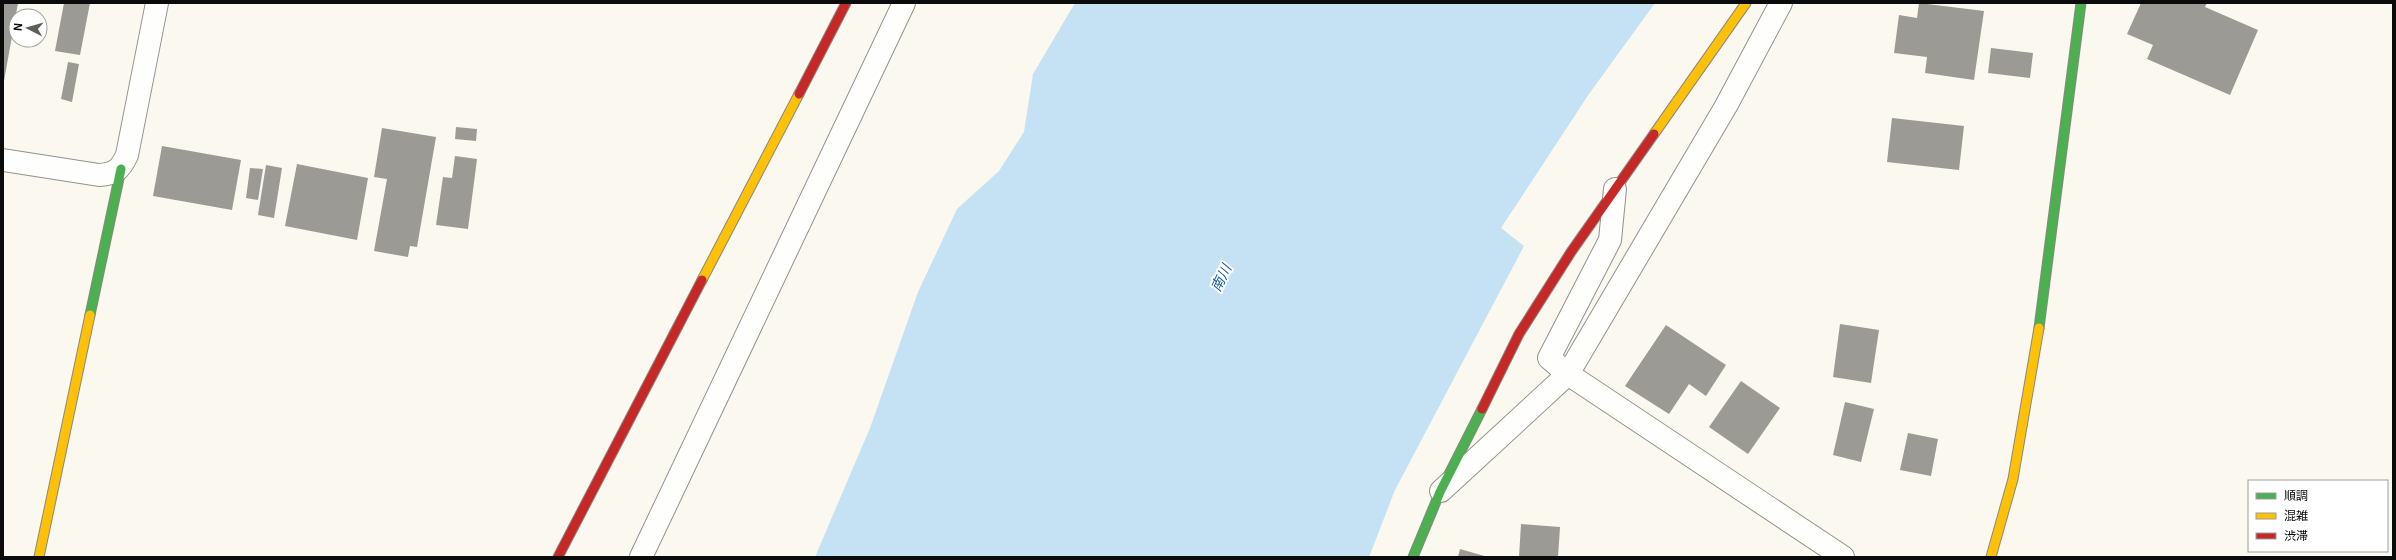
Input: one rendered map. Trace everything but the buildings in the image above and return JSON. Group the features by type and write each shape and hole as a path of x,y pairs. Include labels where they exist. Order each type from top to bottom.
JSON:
{"street":[{"path":"40,557 121,169 126,156 157,3"},
{"path":"558,557 846,3"},
{"path":"642,557 904,3"},
{"path":"1412,557 1440,492 1519,334 1571,252 1746,3"},
{"path":"1440,492 1568,374 1726,106 1781,3"},
{"path":"1991,557 2013,479 2034,366 2081,3"},
{"path":"3,160 99,175 112,174 121,169"},
{"path":"1615,189 1610,240 1549,358 1568,374 1844,557"}],"water":[{"name":"南川","path":"1075,3 1655,3 1589,94 1501,228 1524,246 1395,490 1369,557 815,557 870,428 918,292 957,209 999,171 1024,132 1033,74"}],"traffic: fast":[{"path":"2039,328 2081,3"},
{"path":"90,315 121,169"},
{"path":"1413,557 1440,492 1482,409"}],"traffic: slow":[{"path":"1654,134 1746,3"},
{"path":"702,280 799,94"},
{"path":"39,557 90,315"},
{"path":"1991,557 2013,479 2039,328"}],"traffic: jam":[{"path":"799,94 846,3"},
{"path":"1482,409 1519,334 1571,252 1654,134"},
{"path":"558,557 702,280"}]}
